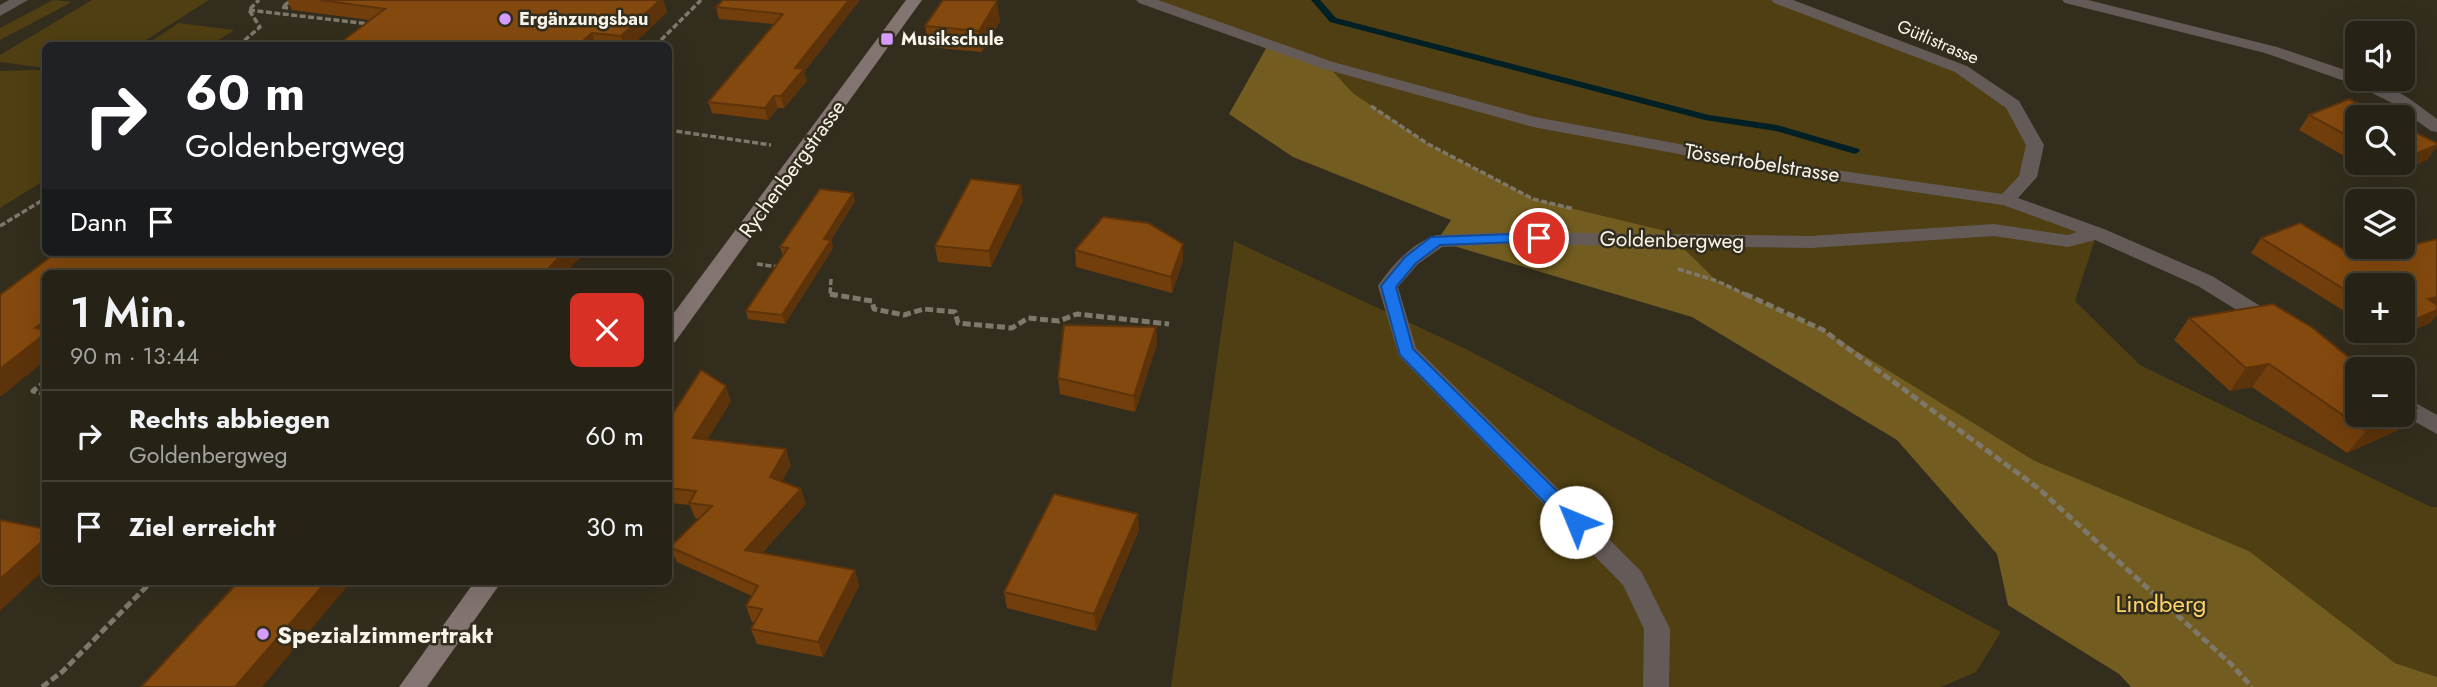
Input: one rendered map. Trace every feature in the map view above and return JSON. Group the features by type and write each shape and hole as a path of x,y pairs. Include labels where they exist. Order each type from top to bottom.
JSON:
{"street":[{"path":"0,11 20,0"},
{"name":"Rychenbergstrasse","path":"672,332 914,0"},
{"name":"Tössertobelstrasse","path":"1144,0 1327,65 1533,122 1765,165 2006,200 2097,233 2205,281 2287,332"},
{"name":"Gütlistrasse","path":"1779,0 1961,69 2013,105 2035,145 2028,177 2006,200"},
{"path":"2070,0 2271,50 2362,81 2398,99 2437,127"},
{"name":"Goldenbergweg","path":"1656,687 1657,629 1632,579 1406,351 1388,286 1410,260 1437,241 1525,238 1811,242 1994,230 2068,241 2097,233"},
{"path":"2415,412 2437,426"},
{"path":"412,687 486,585"}],"path":[{"path":"249,10 258,0"},
{"path":"288,8 282,7 292,0"},
{"path":"659,42 701,0"},
{"path":"249,10 376,25"},
{"path":"243,42 260,27 249,10"},
{"path":"305,17 311,12"},
{"path":"1327,65 1353,93 1428,144 1533,199 1581,211"},
{"path":"672,131 775,146"},
{"path":"0,226 42,200"},
{"path":"831,279 830,295 872,301 874,309 904,315 923,309 955,313 958,323 1012,328 1028,318 1059,321 1077,314 1169,324"},
{"path":"1717,281 1823,330 2038,488 2231,664 2252,687"},
{"path":"42,384 33,391 42,393"},
{"path":"42,687 62,673 148,585"}],"shaded area":[{"path":"53,0 72,2 0,40 0,28"},
{"path":"92,0 209,0 143,42 42,42 42,68 0,62 0,55"},
{"path":"1144,0 1779,0 1961,69 2013,105 2035,145 2007,199 2097,233 2075,301 2140,365 2431,507 2437,507 2437,677 2395,663 2249,551 2035,461 1823,330 1717,281 1666,231 1533,199 1428,144 1353,93 1327,65"},
{"path":"179,23 234,30 216,42 150,42"},
{"path":"0,71 42,71 42,182 0,208"},
{"path":"1234,241 1466,349 2001,632 1976,672 1941,687 1171,687"}],"green space":[{"name":"Lindberg","path":"1269,43 1327,65 1353,93 1428,144 1533,199 1666,231 1717,281 1823,330 2035,461 2249,551 2395,663 2437,677 2437,687 2131,687 2119,674 2008,605 1997,554 1897,440 1692,317 1437,241 1451,220 1293,157 1229,114"}],"building":[{"name":"Ergänzungsbau","path":"320,0 660,0 621,36 592,33 582,42 341,42 385,9"},
{"path":"723,0 849,0 795,68 804,69 781,96 774,96 765,108 708,102 783,14 716,7"},
{"path":"943,0 997,1 979,31 925,26"},
{"path":"2349,99 2361,105 2345,105 2345,134 2309,115"},
{"path":"2415,132 2437,143 2415,154"},
{"path":"971,179 1021,185 989,251 935,246"},
{"path":"820,189 853,193 824,239 831,240 782,315 746,311 788,248 780,247"},
{"path":"1103,217 1148,223 1183,244 1171,277 1075,250"},
{"path":"2300,223 2345,250 2345,259 2415,259 2415,244 2437,239 2437,297 2428,299 2437,305 2437,310 2415,320 2415,273 2345,273 2345,290 2261,238"},
{"path":"52,256 560,256 547,270 42,270 42,323 35,328 42,329 42,336 0,369 0,295"},
{"path":"2273,304 2313,328 2348,357 2345,357 2345,416 2269,364 2246,368 2189,318"},
{"path":"1064,325 1156,327 1134,396 1058,378"},
{"path":"701,370 726,386 693,438 786,449 770,477 801,489 745,550 855,570 818,642 751,629 762,609 746,606 758,586 672,548 712,506 689,503 696,491 672,488 672,415"},
{"path":"1054,494 1138,514 1094,614 1004,592"},
{"path":"0,520 42,528 42,542 0,579"},
{"name":"Spezialzimmertrakt","path":"235,585 324,585 235,687 141,687"}],"waterway":[{"path":"1315,0 1333,20 1709,118 1777,128 1855,151"}],"place":[{"name":"Ergänzungsbau","path":"505,19"},
{"name":"Musikschule","path":"887,39"},
{"name":"Spezialzimmertrakt","path":"263,634"}],"route":[{"path":"1539,238 1437,241 1410,260 1388,286 1406,351 1576,522"}]}
